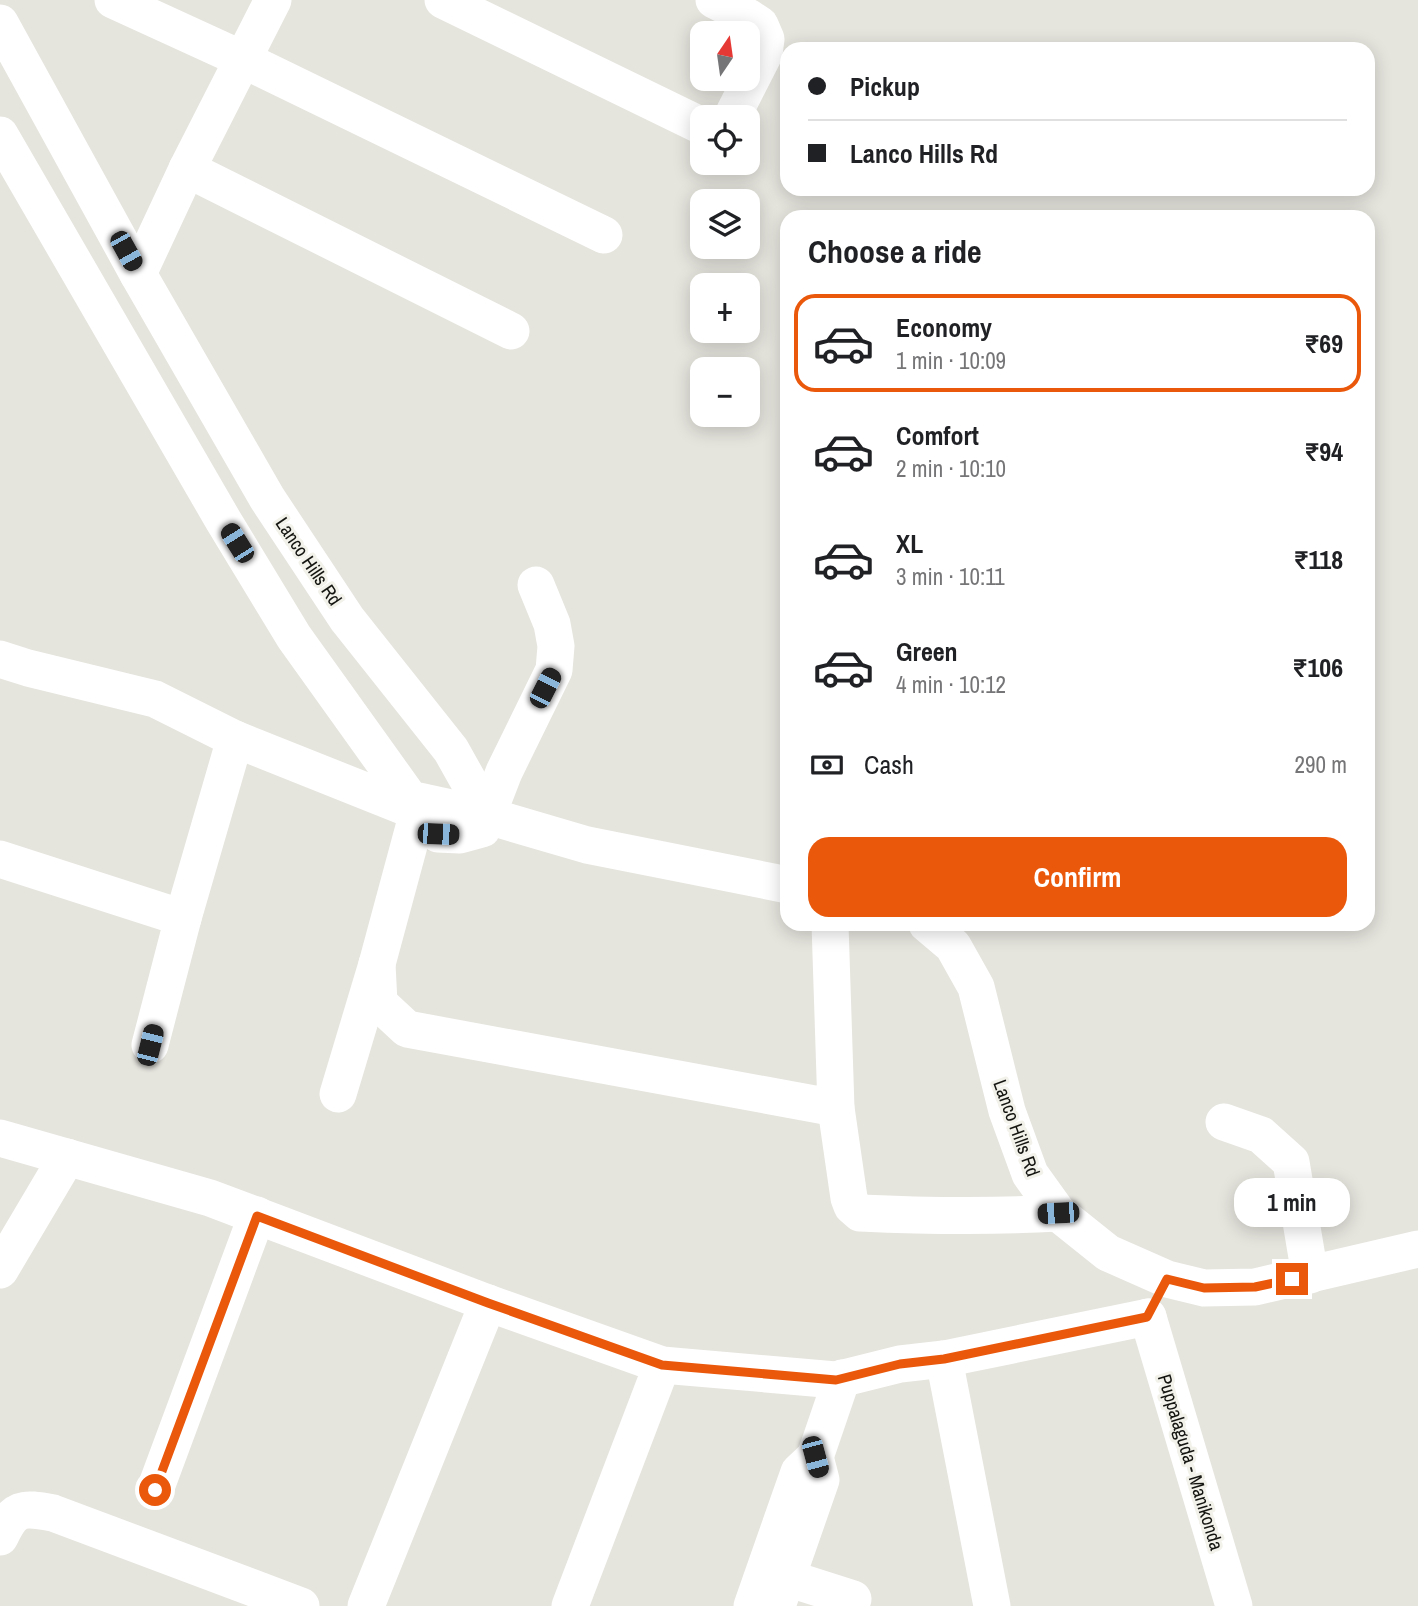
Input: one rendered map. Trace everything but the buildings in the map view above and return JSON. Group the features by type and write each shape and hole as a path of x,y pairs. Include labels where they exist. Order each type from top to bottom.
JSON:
{"street":[{"path":"113,0 242,59 604,235"},
{"path":"138,274 187,169 273,0"},
{"path":"443,0 690,120"},
{"path":"714,0 748,16 760,25 766,39 764,54 738,105"},
{"name":"Lanco Hills Rd","path":"0,23 138,274 267,498 348,619 452,750 488,816"},
{"path":"0,135 223,520 294,637 414,805 438,834 460,835 482,829 504,772 554,670 556,646 551,624 536,585"},
{"path":"187,169 511,331"},
{"path":"0,659 155,699 235,739 414,805"},
{"path":"150,1045 183,918 235,739"},
{"path":"338,1094 377,964 414,805"},
{"path":"488,816 587,845 780,884"},
{"path":"0,859 183,918"},
{"path":"830,931 836,1108 844,1174 852,1206 860,1213 925,1216 1058,1213"},
{"name":"Lanco Hills Rd","path":"946,931 976,987 1007,1111 1030,1174 1058,1213 1108,1253 1167,1279 1204,1288 1242,1288 1310,1276 1418,1249"},
{"path":"377,964 379,1003 407,1029 836,1108"},
{"path":"1224,1122 1261,1135 1290,1162 1310,1276"},
{"path":"0,1138 210,1198 488,1303 662,1365 836,1380 900,1364 944,1359 1147,1317 1167,1279"},
{"path":"0,1270 67,1157"},
{"path":"155,1490 257,1216"},
{"path":"366,1606 488,1303"},
{"name":"Puppalaguda - Manikonda","path":"1147,1317 1234,1606"},
{"path":"944,1359 992,1606"},
{"path":"570,1606 662,1365"},
{"path":"752,1606 776,1585 799,1472 815,1457 842,1378"},
{"path":"0,1537 6,1523 17,1511 34,1509 53,1513 301,1606"},
{"path":"776,1585 853,1599"}],"route":[{"path":"155,1490 257,1216 662,1365 836,1380 900,1364 944,1359 1147,1317 1167,1279 1204,1288 1255,1287 1292,1279"}]}
